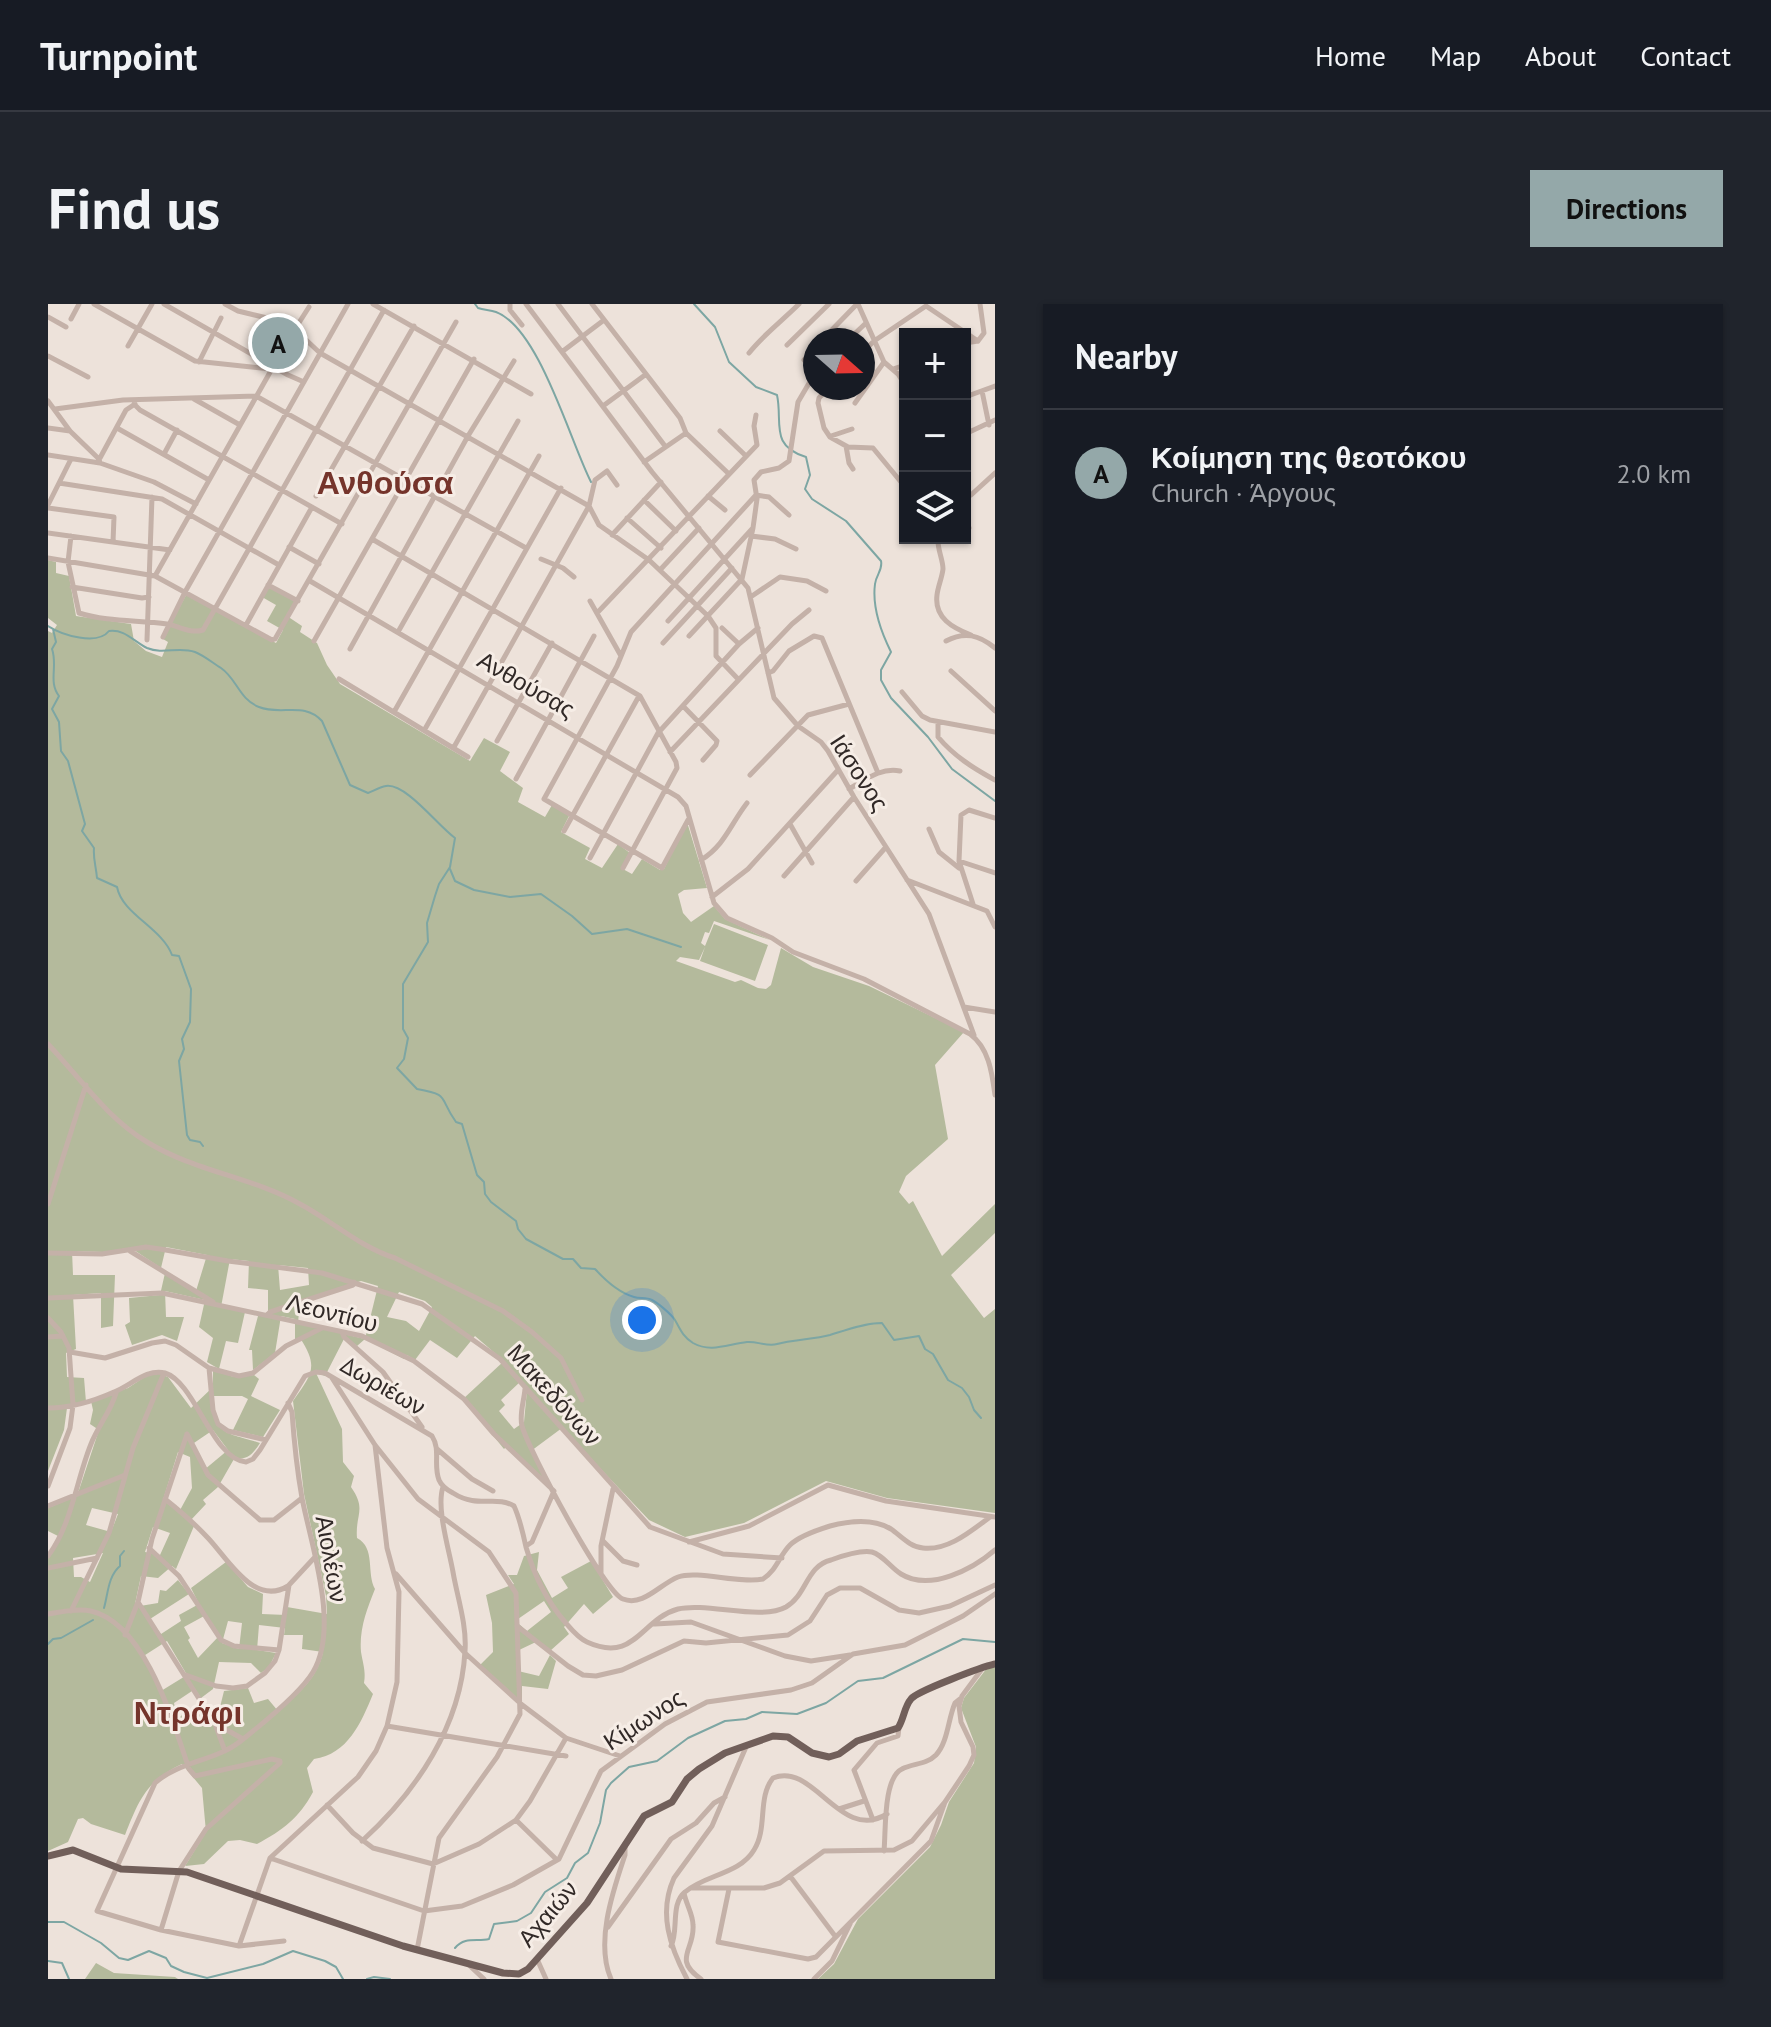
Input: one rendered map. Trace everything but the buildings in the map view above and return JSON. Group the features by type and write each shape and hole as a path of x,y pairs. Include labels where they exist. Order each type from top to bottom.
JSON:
{"main road":[{"path":"899,1727 914,1695 995,1664"},
{"name":"Αχαιών","path":"48,1856 73,1850 116,1867 179,1871 417,1950 517,1974 525,1971 583,1907 644,1816 670,1803 690,1775 721,1755 784,1736 812,1753 831,1756 857,1741 899,1727"}],"street":[{"path":"71,319 79,304"},
{"path":"94,304 199,362 272,368"},
{"path":"128,346 152,304"},
{"path":"164,304 272,368 304,382"},
{"path":"225,304 238,311 280,321 295,329 320,353 589,506 599,525 649,560 708,616 716,628 716,656 738,679"},
{"path":"163,637 167,624 348,304"},
{"path":"373,304 531,394"},
{"path":"510,304 510,310 522,325"},
{"name":"Ιάσονος","path":"526,304 644,462 742,579 752,596 774,698 798,726 821,742 929,914 974,1036"},
{"path":"558,304 665,446"},
{"path":"592,304 680,418 686,433 729,474"},
{"path":"749,353 765,333 799,304"},
{"path":"787,345 829,304"},
{"path":"834,328 857,304 868,328"},
{"path":"971,342 978,341 984,333 980,304"},
{"path":"875,340 927,306 978,341"},
{"path":"295,329 309,307"},
{"path":"71,536 68,562 77,611 84,615 167,624 198,632 203,630 384,310"},
{"path":"48,317 66,327"},
{"path":"199,362 221,318"},
{"path":"563,351 604,320"},
{"path":"48,558 153,575 272,640 278,637 456,322"},
{"path":"861,328 866,323"},
{"path":"316,496 414,326"},
{"path":"254,356 268,330"},
{"path":"875,343 884,362 899,377"},
{"path":"48,356 88,377"},
{"path":"314,641 474,359"},
{"path":"350,649 468,436 514,361"},
{"path":"855,403 884,362"},
{"path":"893,369 899,367"},
{"path":"153,575 272,368"},
{"path":"603,406 645,375"},
{"path":"971,395 995,386"},
{"path":"982,391 989,425"},
{"path":"689,636 742,579 753,528 754,484 758,474 782,467 791,452 798,402 803,393"},
{"path":"55,409 256,396 526,548"},
{"path":"193,398 240,425"},
{"path":"819,400 824,428 830,437 846,446 873,448 899,480"},
{"path":"49,402 70,431 100,461"},
{"path":"100,461 126,410 136,402"},
{"path":"136,402 177,430 342,524"},
{"path":"597,613 757,443 756,415"},
{"path":"971,432 995,420"},
{"path":"398,632 518,421"},
{"path":"48,428 70,431"},
{"path":"117,428 209,480"},
{"path":"830,437 852,429"},
{"path":"164,454 177,430"},
{"path":"720,431 746,456"},
{"path":"644,462 686,433"},
{"path":"846,446 853,469"},
{"path":"48,455 100,461 196,504"},
{"path":"394,712 539,456"},
{"path":"71,459 51,492 48,506 114,517 113,542"},
{"path":"454,747 589,506 595,480 609,472 617,485"},
{"path":"971,492 995,473"},
{"path":"612,535 661,482"},
{"path":"59,483 162,499 279,565"},
{"path":"425,729 561,488"},
{"path":"756,495 769,497 789,515"},
{"path":"688,820 662,868 544,799 621,657 631,632 756,495"},
{"path":"708,496 725,510"},
{"path":"147,640 153,575 152,497"},
{"path":"644,500 676,531"},
{"path":"246,625 312,507"},
{"path":"627,518 661,548"},
{"path":"660,570 699,528"},
{"path":"668,621 753,528"},
{"path":"48,533 170,550"},
{"path":"751,536 775,539 796,549"},
{"path":"372,539 640,696 677,768 623,868"},
{"path":"938,544 943,567 938,607 950,626 980,637 995,648"},
{"path":"289,547 319,564"},
{"path":"541,559 574,577"},
{"path":"663,643 732,568"},
{"path":"752,596 780,577 807,581 826,591"},
{"name":"Ανθούσας","path":"310,581 578,736 684,803 712,897 717,909 727,918 772,938 803,957 864,979 974,1036"},
{"path":"268,585 298,601"},
{"path":"72,587 149,597"},
{"path":"590,601 621,657"},
{"path":"670,752 763,653 809,610"},
{"path":"722,628 739,644"},
{"path":"590,858 658,733 739,644 758,628"},
{"path":"768,673 800,643 818,635 822,638 878,773"},
{"path":"946,641 971,635"},
{"path":"516,779 594,636"},
{"path":"497,741 552,643"},
{"path":"951,671 995,711"},
{"path":"339,679 468,757"},
{"path":"902,692 922,716 938,723 995,732"},
{"path":"564,831 640,696"},
{"path":"750,775 808,715 849,704"},
{"path":"683,706 717,743 703,760"},
{"path":"938,723 936,733 946,746 969,766 995,780"},
{"path":"849,789 878,773 894,769 900,771"},
{"path":"712,897 748,869 838,770"},
{"path":"784,876 854,797"},
{"path":"701,860 719,848 730,825 747,803"},
{"path":"973,904 959,861 962,813 969,810 995,818"},
{"path":"790,824 812,863"},
{"path":"929,829 939,852 960,869"},
{"path":"856,881 886,847"},
{"path":"959,861 995,873"},
{"path":"906,880 973,904 987,911 995,923"},
{"path":"987,911 995,909"},
{"path":"964,1007 995,1012"},
{"path":"968,1018 977,1010"},
{"path":"974,1036 990,1066 995,1095"},
{"path":"48,1044 118,1121 148,1143 300,1203 379,1253 503,1311 561,1358 582,1400"},
{"path":"48,1204 86,1085"},
{"name":"Μακεδόνων","path":"48,1253 102,1254 152,1247 322,1273 422,1304 495,1354 650,1527 726,1555 782,1558"},
{"path":"129,1250 215,1304"},
{"path":"267,1315 353,1285 354,1282"},
{"name":"Λεοντίου","path":"48,1298 162,1293 342,1331 386,1346 414,1361 464,1399 494,1434 554,1491"},
{"path":"48,1318 63,1336 70,1352 73,1405 70,1428 48,1486"},
{"path":"70,1352 105,1358 165,1341 209,1368 239,1376 253,1373 286,1346 323,1327"},
{"path":"342,1331 344,1337 383,1372 423,1429"},
{"path":"48,1337 63,1336"},
{"path":"209,1368 213,1410 218,1424 226,1430 266,1440"},
{"name":"Δωριέων","path":"164,1373 178,1381 234,1460 251,1460 308,1374 319,1372 423,1429 434,1439 438,1475 443,1487 443,1518 465,1653"},
{"path":"48,1408 73,1405 116,1392 150,1373 164,1373 125,1475 115,1514 98,1558 71,1611"},
{"path":"331,1377 375,1445 418,1499 489,1552 514,1588 520,1714 504,1746 437,1845 417,1950"},
{"name":"Λεοντίου","path":"526,1388 521,1424 601,1575 617,1596 626,1600 636,1601 681,1576 760,1580 768,1576 796,1541 835,1525 859,1522 880,1524 914,1546 927,1548 959,1538 993,1517"},
{"path":"48,1556 76,1494 91,1443 116,1392"},
{"name":"Αιολέων","path":"161,1930 97,1911 155,1783 225,1751 243,1739 304,1683 317,1664 323,1607 302,1498 292,1412 288,1403"},
{"path":"402,1418 408,1406"},
{"path":"125,1635 138,1602 149,1548 187,1434 208,1475 260,1520 274,1520 302,1498"},
{"path":"239,1946 270,1858 358,1777 376,1751 387,1726 397,1682 399,1592 387,1548 375,1445"},
{"path":"437,1449 493,1491"},
{"path":"48,1506 125,1475"},
{"path":"689,1542 749,1526 828,1485 886,1501 993,1517"},
{"path":"443,1487 469,1502 513,1504 536,1577 547,1598 583,1639 602,1646 623,1647 669,1613 681,1608 767,1611 783,1608 793,1602 817,1566 833,1559 875,1553 900,1574 922,1581 966,1569 995,1550"},
{"path":"601,1575 603,1540 613,1488"},
{"path":"526,1546 532,1542 554,1491"},
{"path":"165,1499 203,1533 250,1584 268,1591 281,1590 289,1585 315,1557"},
{"path":"603,1540 620,1558 637,1565"},
{"path":"149,1548 179,1576 221,1640 234,1646 279,1650"},
{"path":"48,1568 98,1558"},
{"path":"396,1574 465,1653 521,1704 566,1738 620,1756"},
{"path":"186,1675 222,1687 243,1687 268,1670 279,1650 289,1585"},
{"path":"517,1626 568,1666 583,1675 593,1676 617,1672 684,1641 700,1643 785,1636 812,1618 827,1595 844,1587 863,1589 899,1610 919,1613 950,1606 995,1585"},
{"name":"Κίμωνος","path":"557,1860 599,1774 658,1728 698,1706 794,1689 818,1680 853,1654 909,1643 969,1613 995,1594"},
{"path":"138,1602 215,1724 225,1751"},
{"path":"48,1614 87,1610 99,1614 125,1635 158,1681 188,1766 197,1777 272,1759 280,1762 209,1826 179,1871 161,1930 239,1946 284,1941"},
{"path":"654,1624 685,1621 785,1656 811,1661 853,1654"},
{"path":"362,1841 394,1811 428,1763 443,1735 457,1694 465,1653"},
{"path":"884,1851 893,1778 900,1770 926,1762 936,1754 943,1744 955,1703 983,1667"},
{"path":"691,1888 764,1888 777,1884 826,1850 894,1850 912,1841 945,1802 974,1755 961,1722 961,1699"},
{"path":"949,1716 961,1722"},
{"path":"215,1724 243,1739"},
{"path":"387,1726 566,1756"},
{"path":"873,1820 854,1769 877,1743 898,1736 899,1727"},
{"path":"327,1805 373,1848 433,1864 479,1844 516,1820 566,1738"},
{"path":"688,1977 671,1946 667,1913 671,1883 709,1832 746,1746"},
{"path":"671,1946 678,1905 684,1892 751,1855 761,1836 766,1789 775,1777 795,1777 856,1819 873,1820 887,1814"},
{"path":"608,1927 669,1841 696,1823 714,1803 726,1797"},
{"path":"839,1809 864,1801"},
{"path":"729,1889 718,1942 811,1959 928,1844 937,1829 945,1802"},
{"path":"270,1858 424,1911 458,1908 513,1885 557,1860 516,1820"},
{"path":"611,1979 605,1960 610,1901 625,1855 625,1844"},
{"path":"790,1876 835,1936"},
{"path":"684,1892 693,1924 686,1961 692,1972 701,1979"},
{"path":"814,1979 833,1960 850,1922"},
{"path":"536,1958 546,1979"},
{"path":"466,1963 484,1979"}],"green space":[{"path":"48,560 56,562 56,573 69,576 76,616 131,624 134,641 146,651 162,657 168,642 163,639 186,595 276,643 283,630 267,621 276,605 262,597 268,586 295,601 287,616 302,626 300,632 317,643 340,684 470,761 484,738 510,752 500,771 523,788 518,802 545,817 552,805 569,816 561,832 590,848 585,859 602,868 618,844 630,853 621,868 632,874 642,859 660,870 664,869 687,822 707,888 684,890 678,894 683,913 691,922 714,906 725,919 770,940 714,921 709,933 705,932 701,943 705,946 714,924 768,945 755,981 700,961 705,947 699,960 680,957 676,961 735,982 741,980 766,989 771,985 781,948 813,967 869,986 964,1032 935,1065 948,1139 906,1176 899,1192 909,1204 913,1201 942,1256 995,1204 995,1233 951,1275 984,1318 995,1309 995,1513 887,1498 826,1481 744,1523 685,1537 649,1520 562,1428 531,1451 546,1481 508,1445 504,1449 463,1399 504,1361 475,1336 457,1358 430,1340 415,1360 407,1355 404,1359 365,1339 357,1346 345,1337 325,1376 316,1373 342,1429 343,1462 354,1476 351,1487 359,1507 357,1538 367,1548 375,1589 361,1635 364,1683 373,1694 358,1726 336,1751 314,1759 307,1768 313,1792 308,1801 290,1822 257,1844 228,1841 204,1864 185,1866 206,1832 202,1788 182,1764 160,1777 145,1793 125,1835 91,1824 83,1818 78,1819 68,1842 48,1851 48,1558 60,1537 48,1531 48,1508 77,1496 99,1430 90,1424 91,1401 158,1373 168,1377 191,1408 213,1387 213,1370 234,1377 254,1375 259,1379 251,1396 280,1410 263,1437 233,1430 248,1399 242,1396 210,1396 219,1426 230,1434 260,1443 250,1456 234,1459 218,1487 203,1500 206,1504 190,1521 194,1526 176,1569 172,1566 158,1578 141,1576 135,1604 158,1603 160,1590 166,1591 178,1580 189,1594 150,1619 161,1634 181,1621 179,1615 199,1604 191,1588 226,1562 248,1587 263,1594 262,1614 286,1615 287,1607 327,1614 326,1596 304,1494 293,1401 309,1377 310,1356 300,1338 295,1340 295,1319 281,1316 275,1353 253,1370 252,1350 249,1350 258,1316 268,1316 268,1290 248,1288 249,1261 230,1259 221,1307 245,1312 238,1343 226,1341 219,1369 207,1362 213,1338 199,1327 205,1300 165,1291 166,1317 184,1317 177,1341 162,1335 132,1345 125,1325 130,1322 129,1298 160,1295 165,1273 196,1291 207,1255 166,1247 161,1268 131,1248 103,1252 72,1251 73,1275 115,1275 113,1326 101,1328 101,1293 73,1295 76,1349 66,1353 67,1377 84,1378 86,1402 67,1408 64,1430 48,1471 48,631 52,633 57,625 48,618","holes":["278,1265 308,1268 309,1285 280,1290","361,1281 378,1286 365,1339 298,1323 300,1301","399,1292 425,1301 432,1307 419,1331 406,1321 387,1317","520,1382 527,1390 524,1422 514,1429 499,1411 505,1405 501,1400","213,1430 228,1450 204,1470 191,1445","178,1452 190,1457 192,1488 179,1512 163,1500","92,1508 118,1514 111,1532 86,1525","153,1527 170,1533 160,1555 145,1552","103,1553 90,1582 74,1577 73,1558","206,1615 219,1636 198,1658 188,1640 190,1638 184,1627","228,1621 242,1623 239,1649 222,1643","259,1625 285,1628 284,1635 303,1635 302,1649 323,1652 311,1678 278,1711 268,1699 254,1703 248,1688 224,1691 220,1707 211,1711 205,1703 177,1718 174,1703 195,1689 201,1698 213,1689 219,1662 251,1663 261,1673 269,1667 276,1653 257,1650","167,1641 187,1675 161,1691 142,1657"]},
{"path":"539,1552 537,1570 552,1598 568,1588 561,1577 591,1561 613,1597 593,1614 584,1604 564,1627 569,1634 550,1651 538,1641 517,1651 518,1671 539,1676 550,1655 556,1661 548,1689 522,1686 522,1703 478,1667 493,1652 492,1623 486,1595 514,1584 508,1575 517,1575 524,1556","holes":["544,1601 551,1612 527,1631 519,1624 518,1619"]},
{"path":"995,1667 995,1979 818,1979 834,1964 858,1919 930,1847 949,1802 974,1763 976,1747 961,1708 964,1698 987,1668"},
{"path":"96,1963 114,1973 178,1979 85,1979"}],"waterway":[{"path":"475,304 512,322 526,340 552,388 591,482"},
{"path":"694,304 715,327 729,362 756,387 777,395 782,440 794,452 806,457 810,475 805,489 812,499 846,521 881,561 875,584 875,602 891,652 881,670 881,680 891,698 928,737 952,769 995,801"},
{"path":"48,626 62,633 88,638 115,631 153,650 198,653 221,668 242,694 259,707 300,710 322,721 350,785 368,793 386,786 403,791 455,838 450,867 439,884 427,923 428,942 403,984 403,1029 408,1038 404,1059 397,1068 417,1089 440,1095 456,1122 462,1124 477,1175 484,1182 485,1194 516,1221 526,1239 563,1259 573,1259 581,1268 595,1269 613,1286 629,1295 655,1301 673,1318 682,1333 700,1346 713,1348 751,1342 773,1345 882,1323 894,1340 919,1336 948,1380 962,1388 981,1418"},
{"path":"53,629 56,642 52,649 54,679 59,696 52,709 59,722 61,751 68,761 85,824 82,831 94,848 97,878 117,887 126,905 160,937 172,955 179,956 191,989 190,1022 182,1039 184,1049 179,1061 187,1135 190,1140 203,1146"},
{"path":"450,869 455,881 474,890 510,897 541,894 592,934 627,929 681,947"},
{"path":"104,1608 111,1580 120,1566 120,1556 124,1551"},
{"path":"48,1644 93,1620"},
{"path":"455,1948 467,1941 489,1939 494,1924 517,1921 531,1913 545,1892 567,1878 575,1863 588,1853 600,1823 606,1790 629,1767 657,1761 688,1738 725,1721 746,1719 762,1712 797,1714 826,1703 858,1681 883,1678 963,1639 995,1642"},
{"path":"48,1922 64,1922 101,1943 119,1958 128,1960 149,1951 166,1958 171,1966 207,1978 263,1964 293,1951 336,1967 343,1979"},
{"path":"48,1961 62,1963 69,1979"},
{"path":"367,1979 390,1979"}],"place":[{"name":"Κοίμηση της θεοτόκου","path":"278,343"}],"district":[{"name":"Ανθούσα","path":"385,483"},
{"name":"Ντράφι","path":"188,1713"}]}
